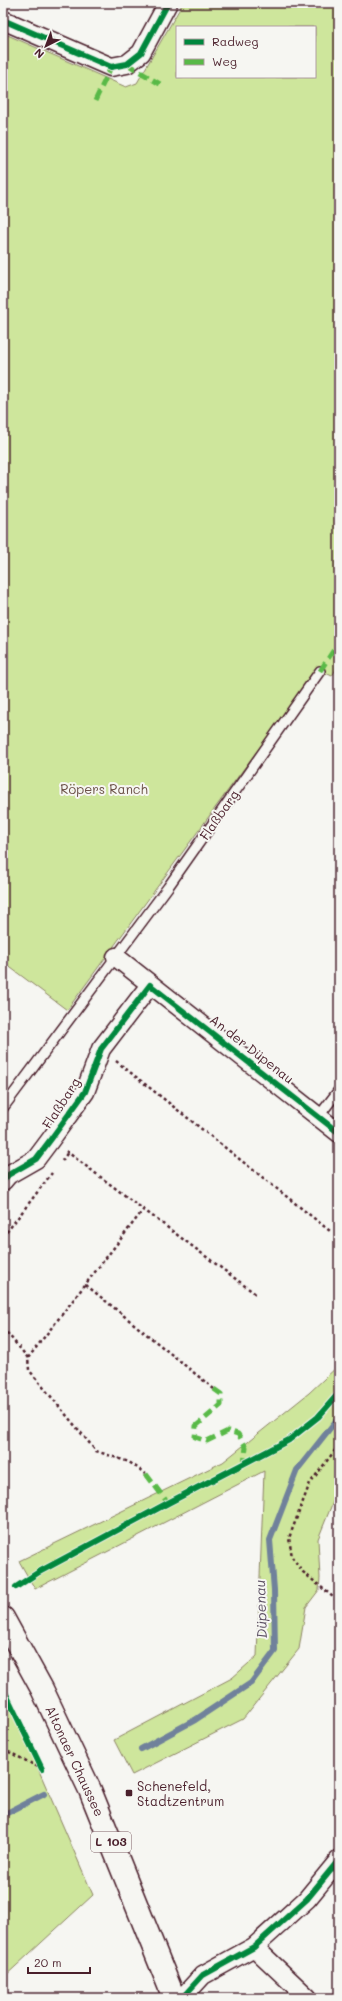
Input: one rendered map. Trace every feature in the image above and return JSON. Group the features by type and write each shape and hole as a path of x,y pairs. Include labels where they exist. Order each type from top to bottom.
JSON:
{"main road":[{"name":"Altonaer Chaussee","path":"3,1618 42,1689 90,1790 174,1998"}],"street":[{"path":"3,20 110,67 127,64 141,53 168,3"},
{"path":"116,957 150,985"},
{"name":"Flaßbarg","path":"3,1181 8,1175 36,1159 51,1139 85,1092 101,1049 150,985"},
{"name":"An der Düpenau","path":"150,985 339,1133"},
{"path":"182,1998 203,1975 254,1947 307,1899 339,1860"},
{"path":"254,1947 308,1998"}],"lane":[{"name":"Flaßbarg","path":"3,1108 168,888 320,671"},
{"path":"319,1116 339,1090"}],"path":[{"path":"101,1049 330,1231"},
{"path":"51,1139 257,1296"},
{"path":"61,1162 68,1152"},
{"path":"3,1237 53,1172"},
{"path":"28,1358 144,1209"},
{"path":"86,1284 214,1389"},
{"path":"3,1328 28,1358 29,1370 96,1451 129,1462 146,1474"},
{"path":"339,1445 310,1483 289,1538 292,1557 303,1572 339,1602"},
{"path":"3,1749 42,1769"},
{"path":"35,1755 42,1769"}],"green space":[{"name":"Röpers Ranch","path":"183,3 339,3 339,664 332,676 317,669 67,1010 3,962 3,33 126,87 137,83"},
{"path":"339,1365 339,1487 318,1539 320,1578 319,1590 306,1607 299,1649 243,1719 132,1775 114,1740 232,1678 257,1656 264,1471 35,1589 19,1561 223,1462 309,1393"},
{"path":"3,1697 20,1727 93,1895 3,1978"}],"waterway":[{"name":"Düpenau","path":"141,1749 195,1720 251,1683 275,1651 274,1590 270,1540 297,1470 339,1417"},
{"name":"Düpenau","path":"3,1815 44,1794"}],"marked path":[{"path":"127,64 160,84"},
{"path":"95,101 111,67"},
{"path":"320,671 339,642"},
{"path":"214,1389 221,1394 221,1405 196,1426 195,1437 207,1441 228,1431 238,1434 246,1447 244,1463"},
{"path":"146,1474 168,1503"}],"cycle path":[{"path":"3,20 111,67 127,64 141,53 168,3"},
{"path":"3,1181 8,1175 36,1159 85,1092 101,1049 150,985 339,1133"},
{"path":"16,1587 39,1572 289,1440 318,1417 339,1393"},
{"path":"3,1688 42,1769"},
{"path":"182,1998 203,1975 254,1947 307,1899 339,1860"}],"place":[{"name":"Schenefeld, Stadtzentrum","path":"129,1793"}]}
